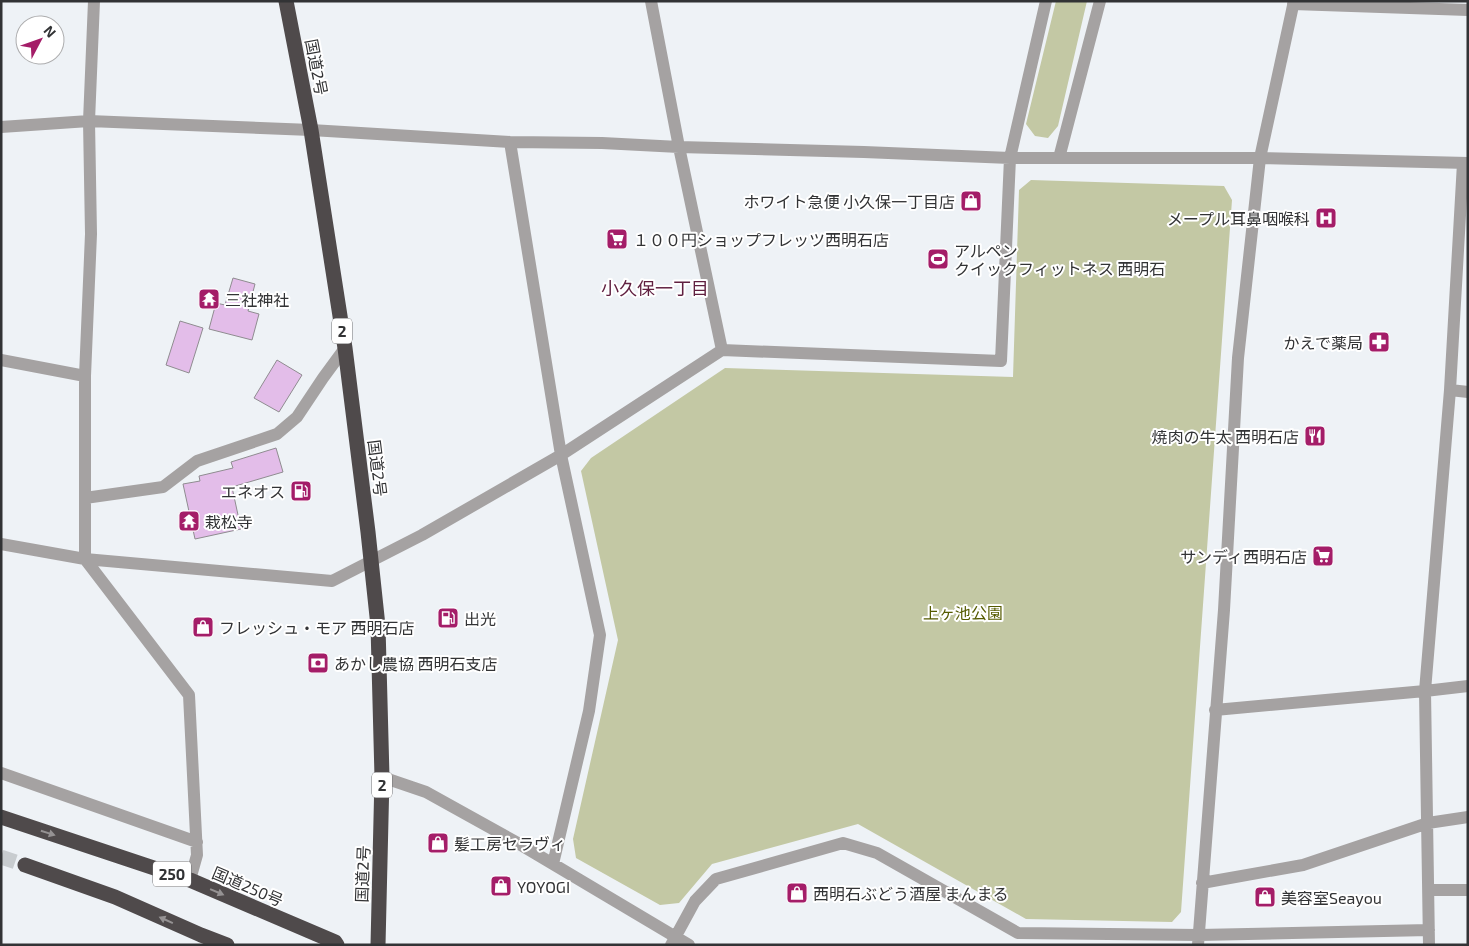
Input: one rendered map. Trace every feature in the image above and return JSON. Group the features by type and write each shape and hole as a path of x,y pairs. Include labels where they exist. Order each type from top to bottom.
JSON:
{"highway":[{"name":"国道2号","path":"286,1 311,130 345,348 378,626 382,777 378,945"},
{"name":"国道250号","path":"1,817 190,880 335,942 337,945"},
{"path":"25,864 114,897 200,940 227,945"}],"street":[{"path":"94,1 89,121 91,234 85,376 85,559 189,696 198,855 190,880"},
{"path":"651,1 679,147 722,350"},
{"path":"1,544 85,559 332,581 422,535 561,455 722,350 1001,362 1010,158 1046,1"},
{"path":"1059,158 1100,1"},
{"path":"1198,940 1224,600 1238,358 1260,158 1293,3 1468,10"},
{"path":"1,127 89,121 311,130 510,142 602,143 1010,158 1260,158 1465,163 1450,390 1425,691 1429,945"},
{"path":"510,142 561,455 600,635 589,711 553,864"},
{"path":"85,498 163,487 197,461 277,434 297,417 345,348"},
{"path":"1,360 85,376"},
{"path":"1450,390 1468,392"},
{"path":"1216,710 1468,686"},
{"path":"1,774 197,842"},
{"path":"382,777 426,792 553,864 673,941 689,945"},
{"path":"1202,883 1303,865 1428,823 1468,817"},
{"path":"673,941 695,901 716,879 842,843 877,853 1018,933 1198,940 1430,930"},
{"path":"1429,890 1468,890"}],"green space":[{"path":"1056,1 1087,1 1058,126 1048,138 1035,136 1026,124"},
{"name":"上ヶ池公園","path":"1031,180 1224,186 1232,200 1181,912 1172,922 1026,919 858,824 712,864 679,903 660,905 576,858 573,839 618,640 581,471 591,458 725,368 1013,377 1019,190"}],"building":[{"path":"233,278 255,284 248,311 259,314 252,340 209,329 216,303 225,305"},
{"path":"180,321 203,328 189,373 166,365"},
{"path":"277,360 302,375 279,412 254,398"},
{"path":"276,448 283,472 232,487 241,529 195,539 183,484 200,481 199,476 233,468 231,462"}],"tunnel":[{"path":"1,857 25,865"}],"place":[{"name":"ホワイト急便 小久保一丁目店","path":"971,201"},
{"name":"メープル耳鼻咽喉科","path":"1326,218"},
{"name":"１００円ショップフレッツ西明石店","path":"617,239"},
{"name":"アルペン クイックフィットネス 西明石","path":"938,259"},
{"name":"三社神社","path":"209,299"},
{"name":"かえで薬局","path":"1379,342"},
{"name":"焼肉の牛太 西明石店","path":"1315,436"},
{"name":"エネオス","path":"301,491"},
{"name":"栽松寺","path":"189,521"},
{"name":"サンディ西明石店","path":"1323,556"},
{"name":"出光","path":"448,618"},
{"name":"フレッシュ・モア 西明石店","path":"203,627"},
{"name":"あかし農協 西明石支店","path":"318,663"},
{"name":"髪工房セラヴィ","path":"438,843"},
{"name":"YOYOGI","path":"501,886"},
{"name":"西明石ぶどう酒屋 まんまる","path":"797,893"},
{"name":"美容室Seayou","path":"1265,897"}],"district":[{"name":"小久保一丁目","path":"655,288"}]}
